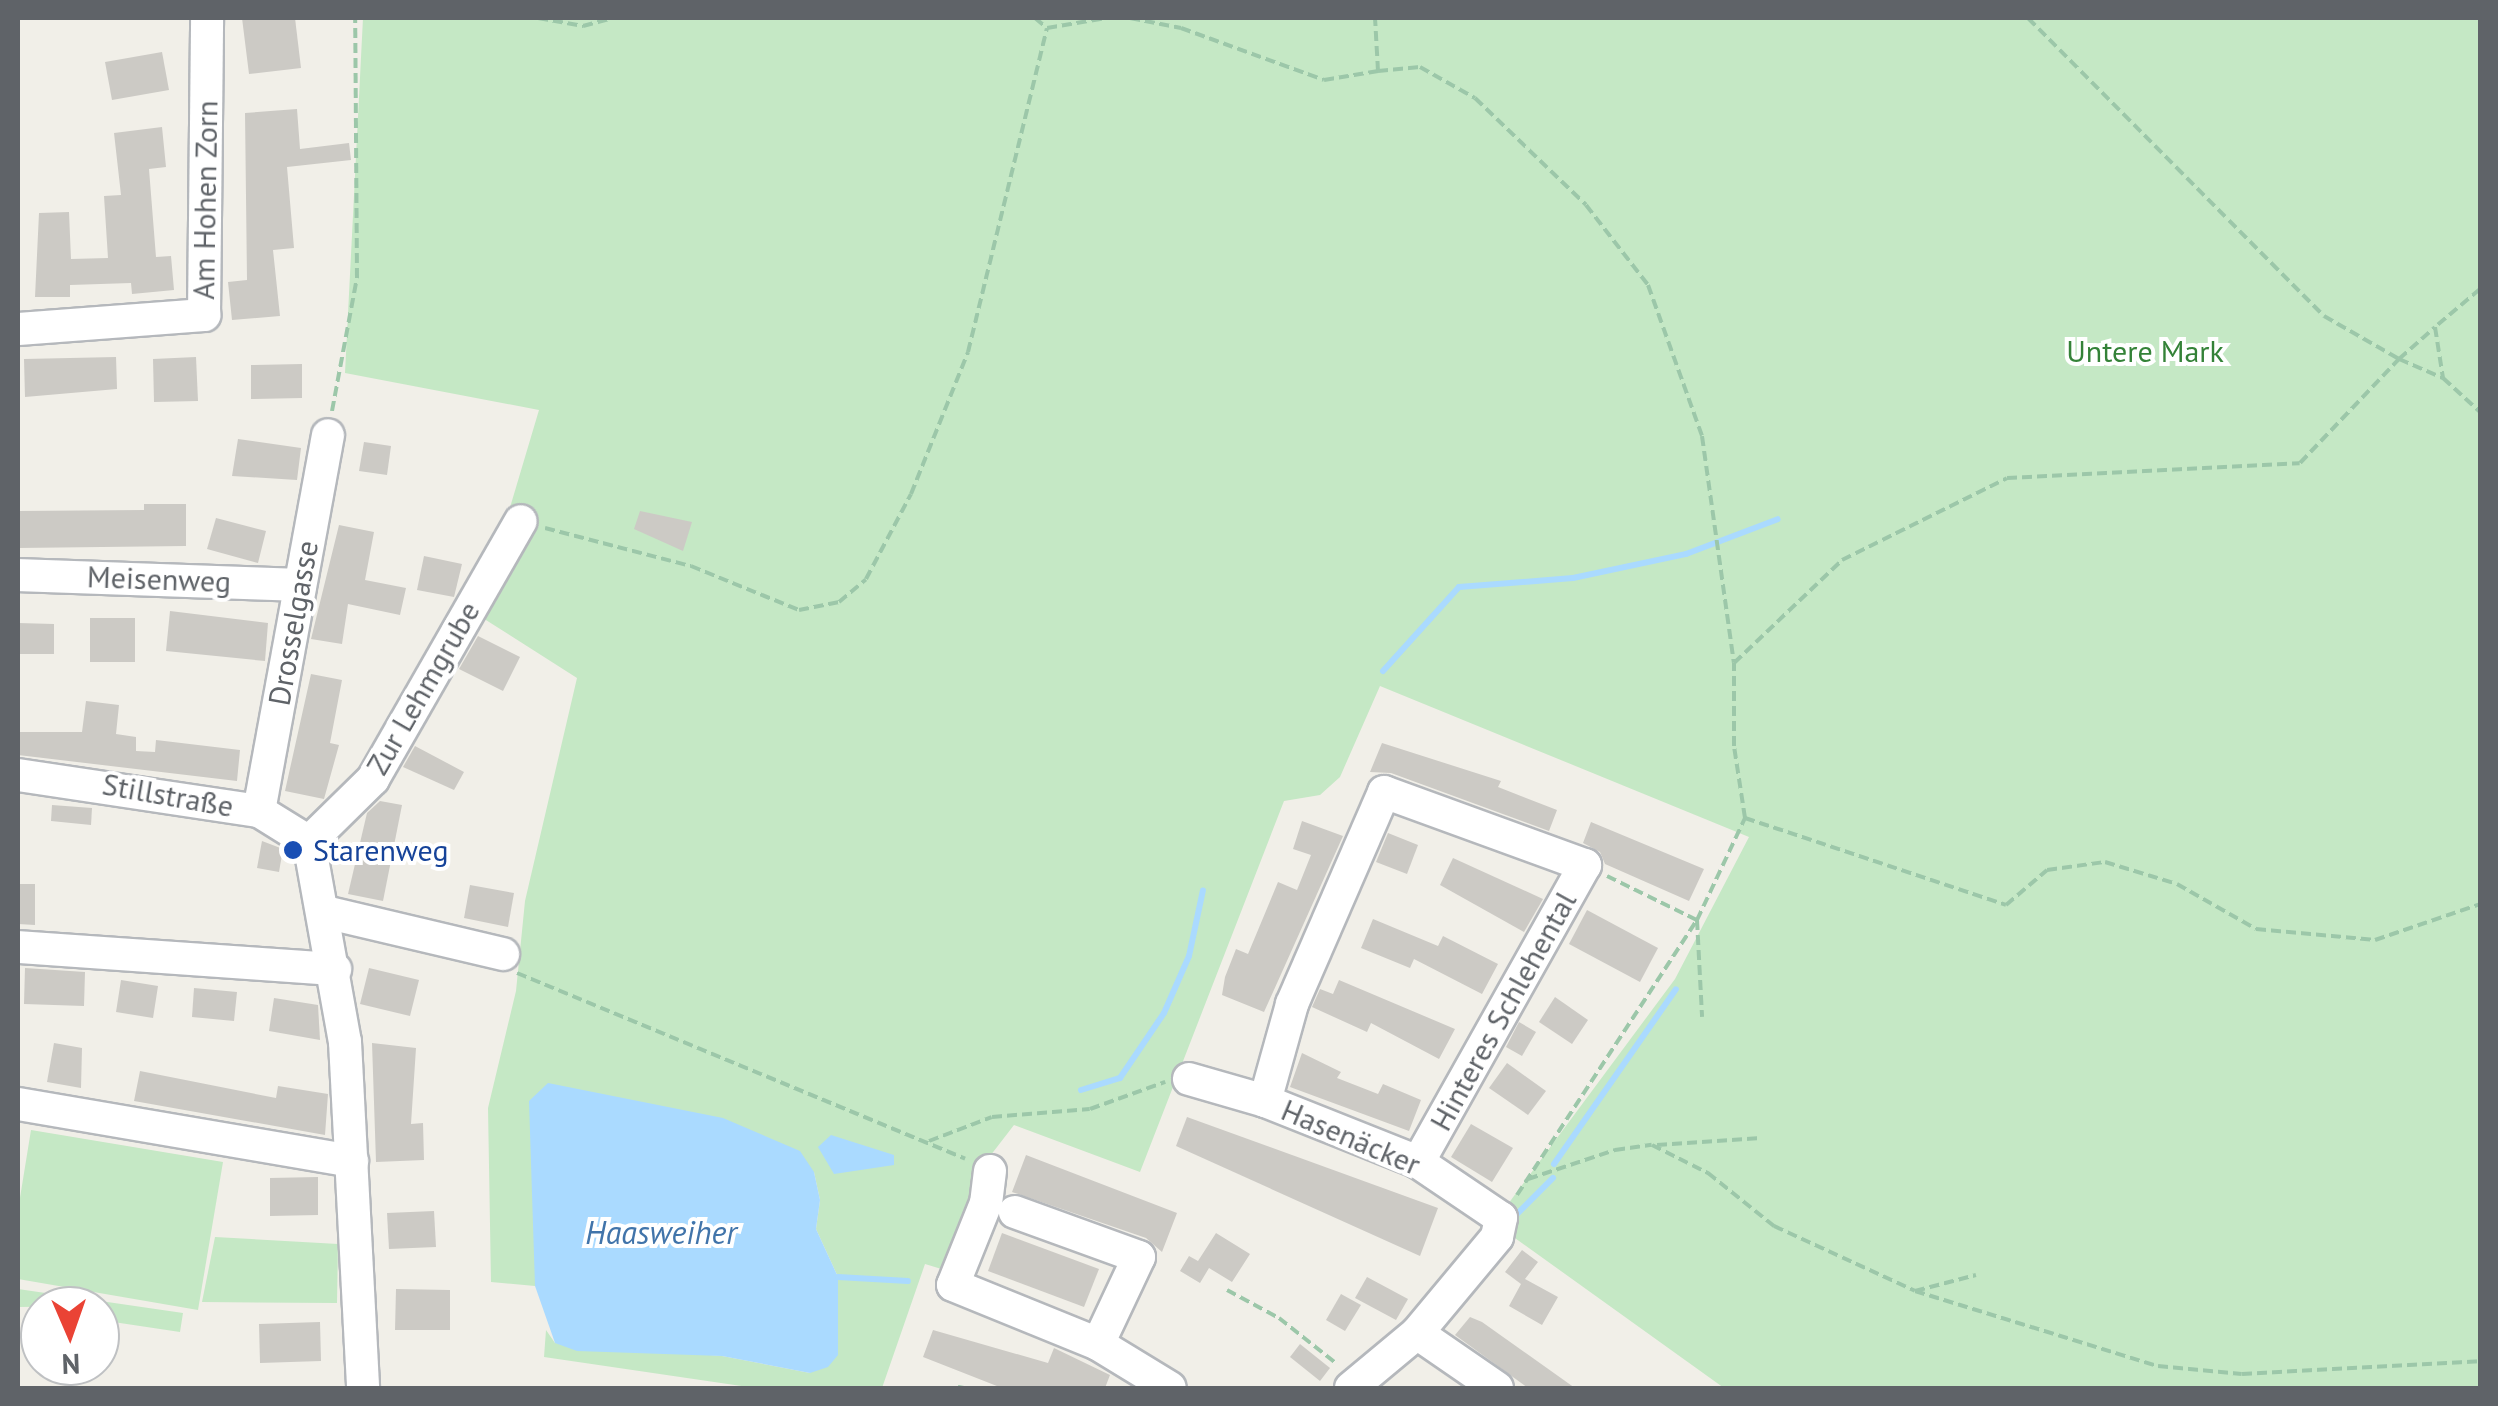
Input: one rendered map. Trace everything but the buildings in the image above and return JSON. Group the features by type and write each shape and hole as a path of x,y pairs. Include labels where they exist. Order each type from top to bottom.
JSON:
{"street":[{"name":"Am Hohen Zorn","path":"18,329 204,316 206,18"},
{"name":"Drosselgasse","path":"259,811 328,435"},
{"name":"Zur Lehmgrube","path":"310,842 373,779 521,521"},
{"name":"Meisenweg","path":"18,575 300,585"},
{"name":"Stillstraße","path":"18,775 259,811 310,842"},
{"name":"Hinteres Schlehental","path":"1265,1102 1292,1004 1384,792 1584,866 1418,1162"},
{"path":"310,842 335,970 352,1162 362,1388"},
{"path":"325,912 503,954"},
{"path":"18,947 335,970"},
{"name":"Hasenäcker","path":"1189,1080 1265,1102 1418,1162 1502,1218"},
{"path":"18,1104 352,1162"},
{"path":"990,1171 986,1202 953,1285 1098,1344 1170,1388"},
{"path":"1015,1212 1139,1258 1098,1344"},
{"path":"1354,1387 1417,1333 1497,1238 1502,1218"},
{"path":"1417,1333 1497,1388"}],"path":[{"path":"328,435 356,278 354,18"},
{"path":"538,18 584,26 612,18"},
{"path":"1035,18 1047,28 1106,18"},
{"path":"1130,18 1181,28 1324,80 1420,67 1475,98 1586,206 1648,285 1702,436 1734,663 1734,746 1745,818 1697,920 1502,1218"},
{"path":"1375,18 1378,71"},
{"path":"2028,18 2324,316 2399,359 2443,378 2480,412"},
{"path":"521,521 691,566 799,610 838,602 866,580 911,494 968,352 1047,28"},
{"path":"1734,663 1842,560 2007,478 2300,464 2399,359 2480,289"},
{"path":"2435,327 2443,378"},
{"path":"1745,818 2006,905 2047,870 2104,862 2177,884 2256,929 2375,940 2480,904"},
{"path":"1584,866 1697,920"},
{"path":"1697,920 1702,1017"},
{"path":"503,954 527,982 930,1141 990,1171"},
{"path":"930,1141 992,1117 1077,1111 1189,1080"},
{"path":"1528,1178 1615,1150 1761,1138"},
{"path":"1652,1145 1708,1173 1774,1226 1915,1291 2158,1366 2211,1374 2480,1361"},
{"path":"1915,1291 1976,1274"},
{"path":"1228,1290 1279,1318 1354,1387"}],"green space":[{"name":"Untere Mark","path":"363,18 2480,18 2480,1388 1724,1388 1494,1223 1675,979 1749,837 1380,686 1340,777 1320,795 1284,801 1140,1172 1014,1125 987,1160 948,1271 925,1264 882,1388 755,1388 544,1357 546,1330 555,1343 722,1356 810,1373 838,1277 816,1229 820,1200 814,1172 536,1276 535,1286 491,1282 488,1108 516,991 525,901 577,678 478,615 539,410 345,373"},
{"path":"31,1130 223,1162 198,1310 120,1297 120,1286 59,1286 18,1279 18,1210"},
{"path":"215,1237 338,1244 337,1303 202,1302"},
{"path":"120,1304 183,1313 180,1332 120,1323"}],"water":[{"name":"Haasweiher","path":"548,1083 723,1118 800,1151 814,1172 820,1200 816,1229 838,1277 838,1355 828,1367 810,1373 722,1356 577,1351 555,1343 535,1286 529,1101"},
{"path":"831,1135 894,1155 894,1165 834,1174 818,1147"}],"waterway":[{"path":"1383,671 1459,587 1573,578 1686,554 1778,519"},
{"path":"1081,1090 1120,1078 1164,1013 1189,956 1203,890"},
{"path":"1554,1164 1676,989"},
{"path":"1512,1219 1553,1178"},
{"path":"838,1277 908,1281"}],"place":[{"name":"Starenweg","path":"293,850"}]}
